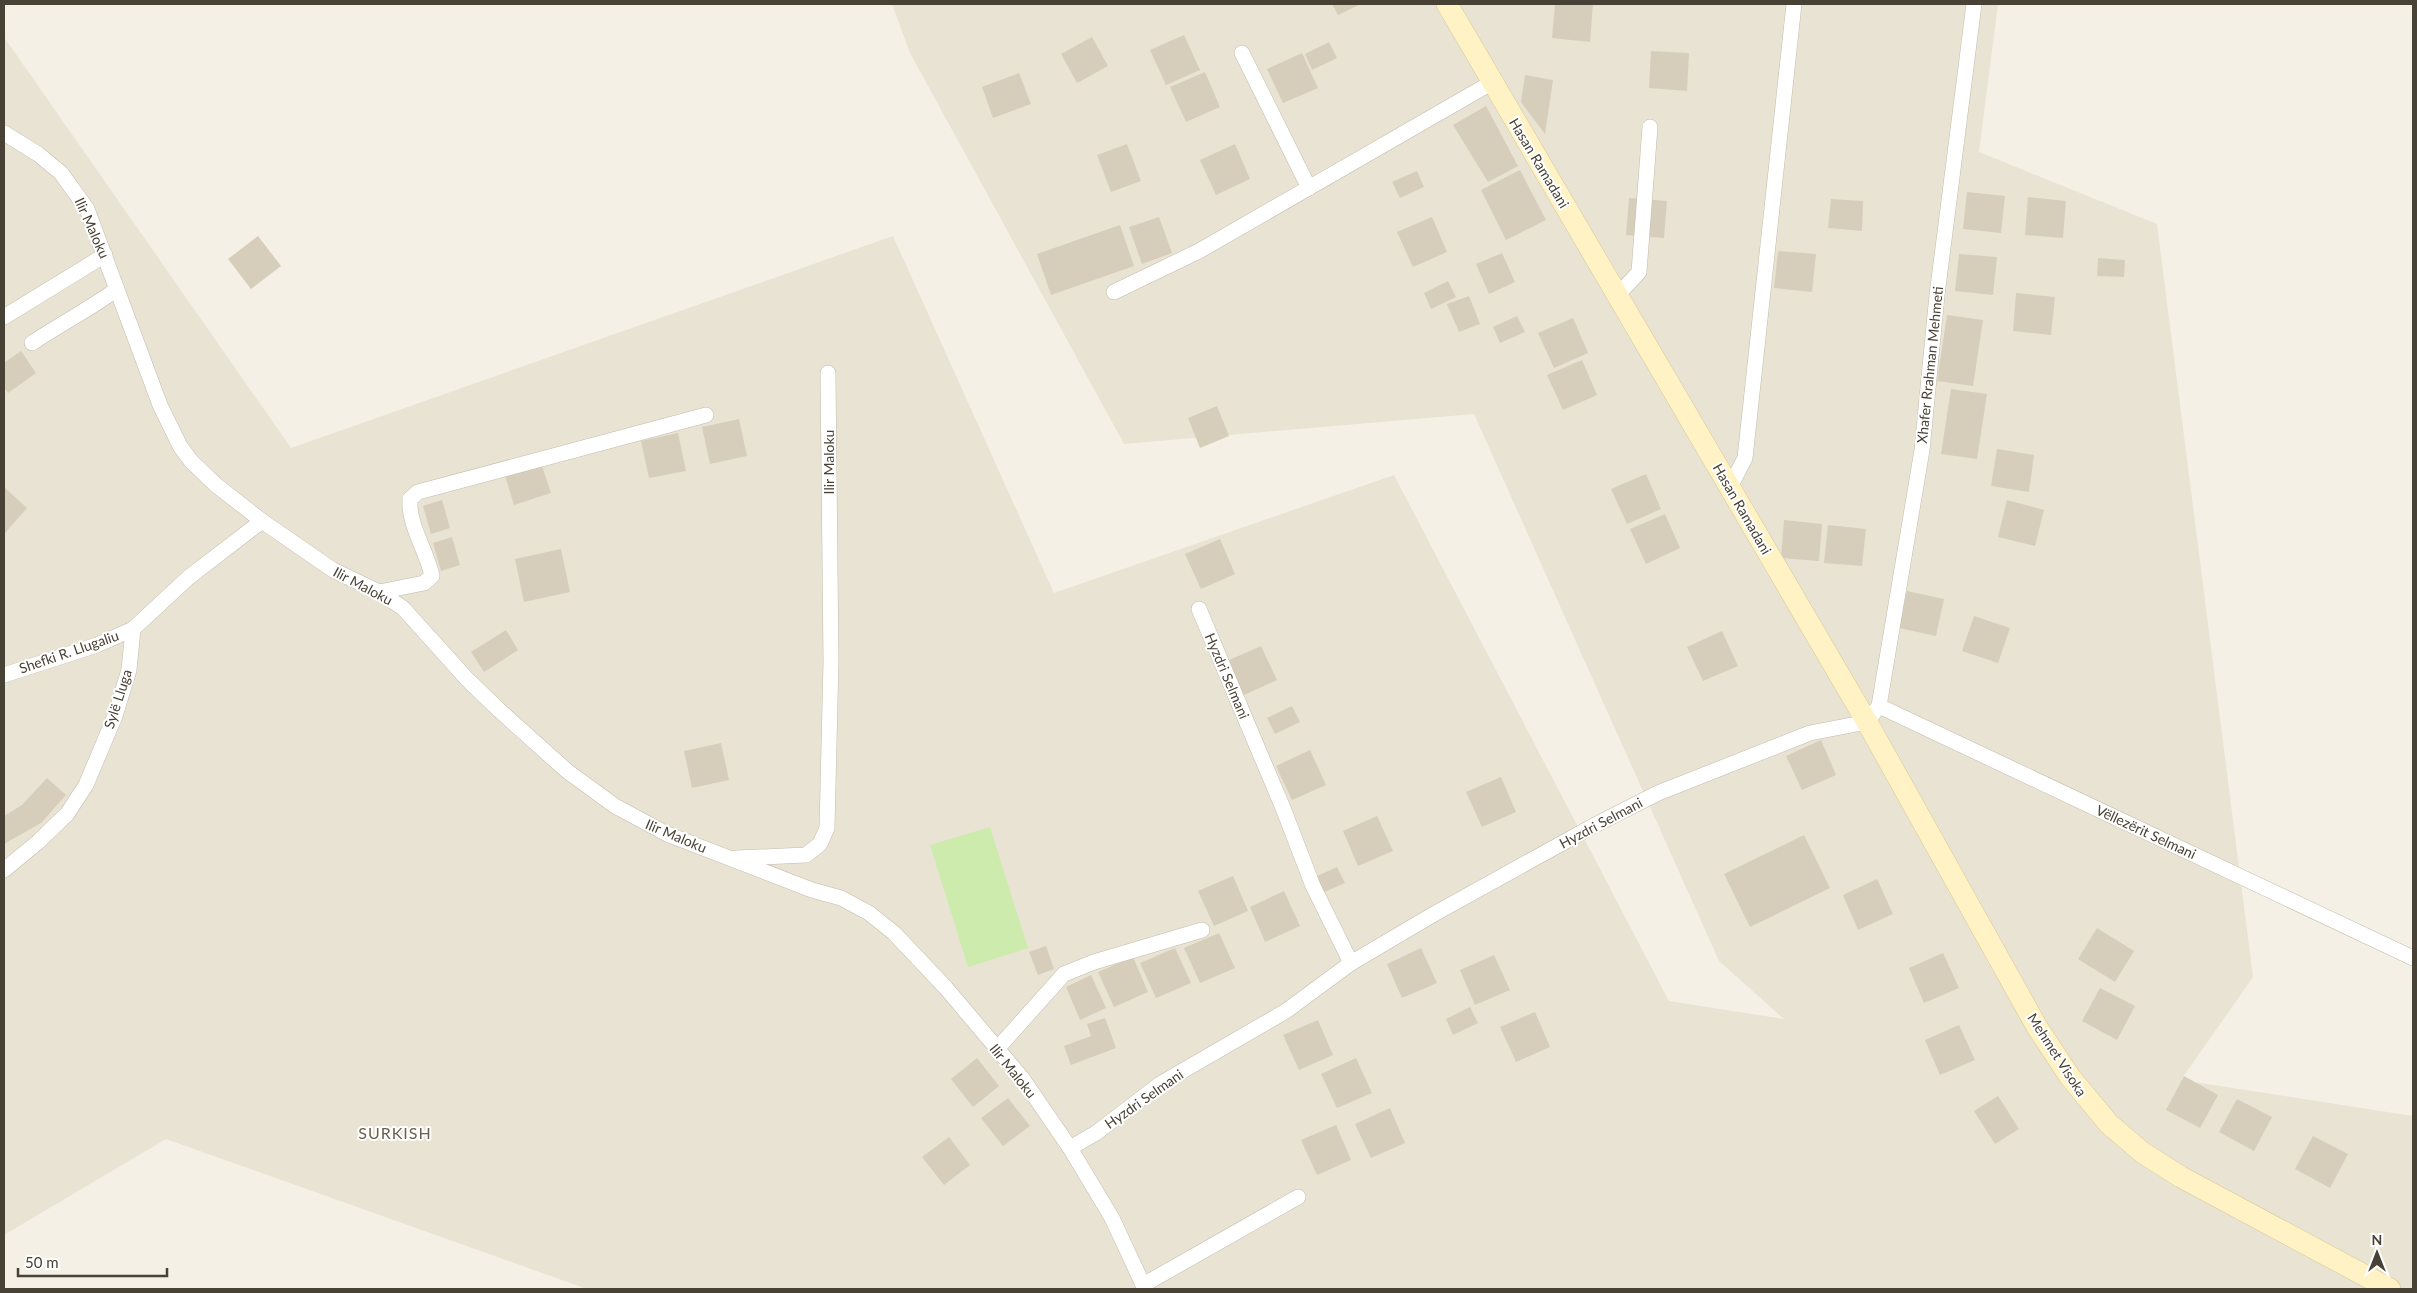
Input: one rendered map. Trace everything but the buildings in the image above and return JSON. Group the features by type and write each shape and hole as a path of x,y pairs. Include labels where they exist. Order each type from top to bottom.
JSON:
{"main road":[{"name":"Hasan Ramadani","path":"1447,4 1491,83 1730,487 1873,714"},
{"name":"Mehmet Visoka","path":"1873,714 2038,1027 2088,1100 2109,1124 2143,1153 2181,1177 2390,1289"}],"street":[{"path":"1730,487 1745,458 1794,4"},
{"name":"Xhafer Rrahman Mehmeti","path":"1873,714 1922,450 1937,295 1974,4"},
{"path":"1242,53 1309,188"},
{"path":"1114,292 1199,251 1491,83"},
{"path":"1617,296 1639,272 1650,126"},
{"name":"Ilir Maloku","path":"6,139 38,154 60,173 86,209 105,255 160,405 180,446 191,461 216,485 262,521 333,570 379,592 403,608 493,704 590,789 640,821 728,858 812,890 841,898 869,913 894,933 922,960 1022,1078 1070,1148"},
{"path":"4,317 105,255"},
{"path":"32,342 62,322 87,310 117,289"},
{"name":"Ilir Maloku","path":"728,858 806,855 820,844 827,828 831,661 828,373"},
{"path":"379,592 424,583 432,576 429,562 409,511 410,499 418,492 706,415"},
{"path":"134,629 189,577 262,521"},
{"name":"Hyzdri Selmani","path":"1199,609 1283,808 1313,886 1351,963"},
{"name":"Shefki R. Llugaliu","path":"4,675 97,645 134,629"},
{"name":"Sylë Lluga","path":"4,870 38,842 67,814 86,785 115,716 129,670 134,629"},
{"name":"Vëllezërit Selmani","path":"1873,714 2413,958"},
{"name":"Hyzdri Selmani","path":"1070,1148 1096,1133 1160,1084 1286,1011 1351,963 1578,834 1658,793 1810,732 1873,714"},
{"path":"997,1049 1064,974 1094,962 1202,930"},
{"path":"1070,1148 1112,1218 1144,1287 1298,1197"}],"shaded area":[{"path":"892,4 1998,4 1979,152 2157,224 2253,977 2181,1080 2413,1116 2413,1289 587,1289 166,1139 4,1235 4,37 291,448 893,236 1054,593 1394,475 1669,1001 1784,1019 1719,961 1474,414 1124,444 910,53"}],"green space":[{"path":"990,827 1028,948 968,967 930,845"}],"district":[{"name":"SURKISH","path":"395,1133"}]}
